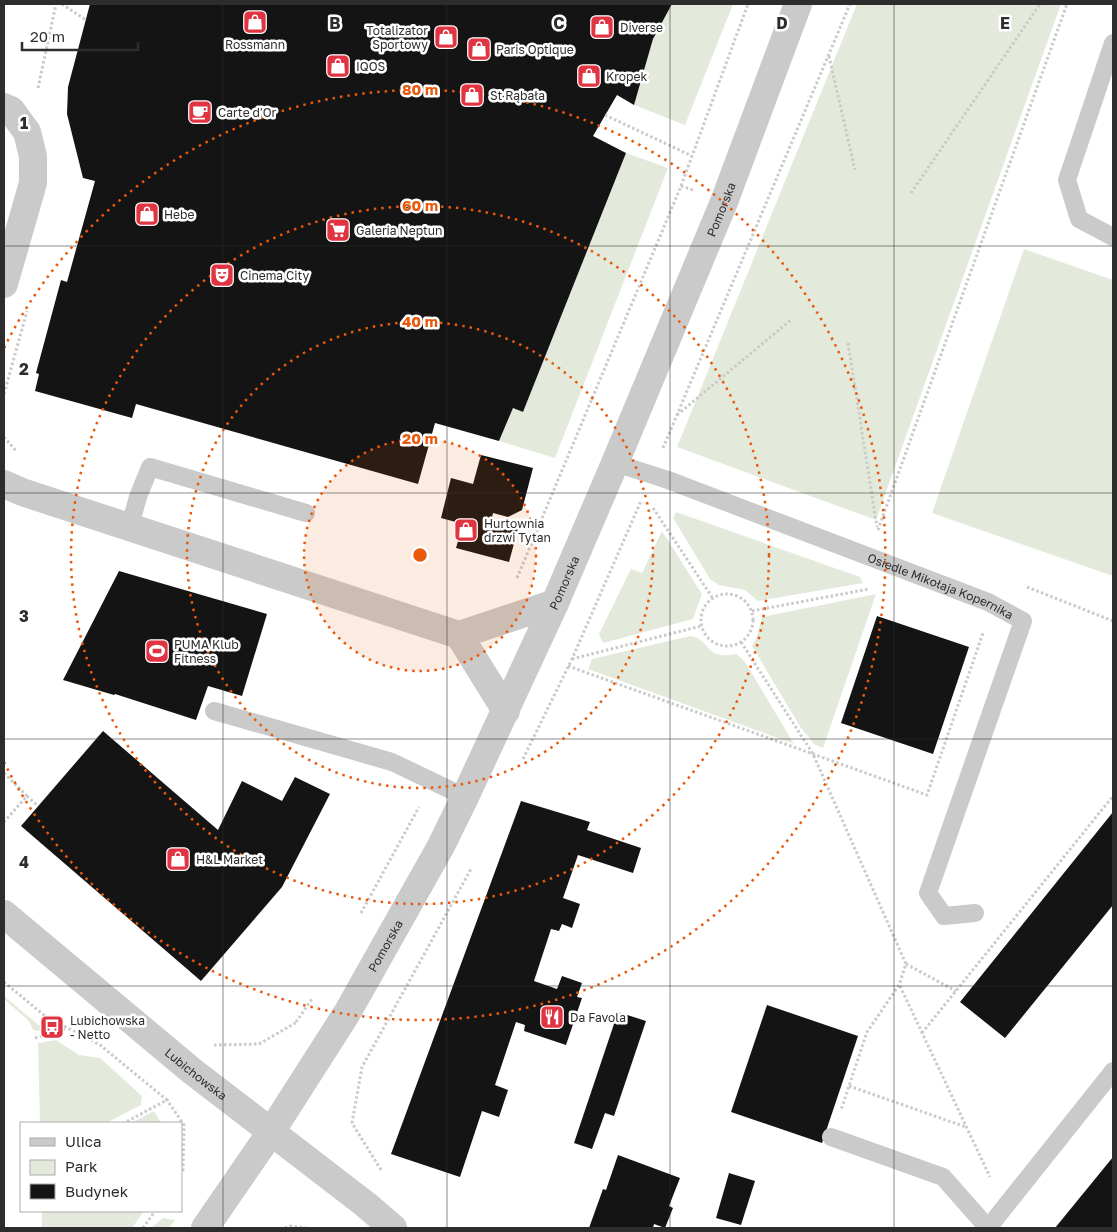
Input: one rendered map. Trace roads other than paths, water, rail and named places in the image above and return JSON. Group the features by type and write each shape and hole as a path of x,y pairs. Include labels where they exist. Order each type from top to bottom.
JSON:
{"street":[{"name":"Pomorska","path":"205,1228 271,1132 347,1013 441,846 466,797 555,603 615,463 724,202 798,4"},
{"path":"4,107 11,110 28,132 33,156 33,183 4,284"},
{"path":"4,484 22,492 459,635 555,603"},
{"path":"459,635 506,711"},
{"name":"Lubichowska","path":"4,914 180,1061 393,1228"}],"lane":[{"path":"1113,43 1067,180 1079,219 1113,237"},
{"name":"Osiedle Mikołaja Kopernika","path":"615,463 651,474 924,578 993,605 1023,621 928,894 944,916 975,913"},
{"path":"130,526 138,497 150,467 306,513"},
{"path":"214,711 392,762 466,797"},
{"path":"832,1136 943,1178 988,1228 1113,1071"}],"place":[{"name":"Rossmann","path":"255,22"},
{"name":"Diverse","path":"602,27"},
{"name":"Totalizator Sportowy","path":"446,37"},
{"name":"Paris Optique","path":"479,49"},
{"name":"IQOS","path":"338,66"},
{"name":"Kropek","path":"589,76"},
{"name":"St Rąbała","path":"472,95"},
{"name":"Carte d'Or","path":"200,112"},
{"name":"Hebe","path":"147,214"},
{"name":"Galeria Neptun","path":"338,230"},
{"name":"Cinema City","path":"222,275"},
{"name":"Hurtownia drzwi Tytan","path":"466,530"},
{"name":"PUMA Klub Fitness","path":"157,651"},
{"name":"H&L Market","path":"178,859"},
{"name":"Da Favola","path":"552,1017"},
{"name":"Lubichowska - Netto","path":"52,1027"}]}
